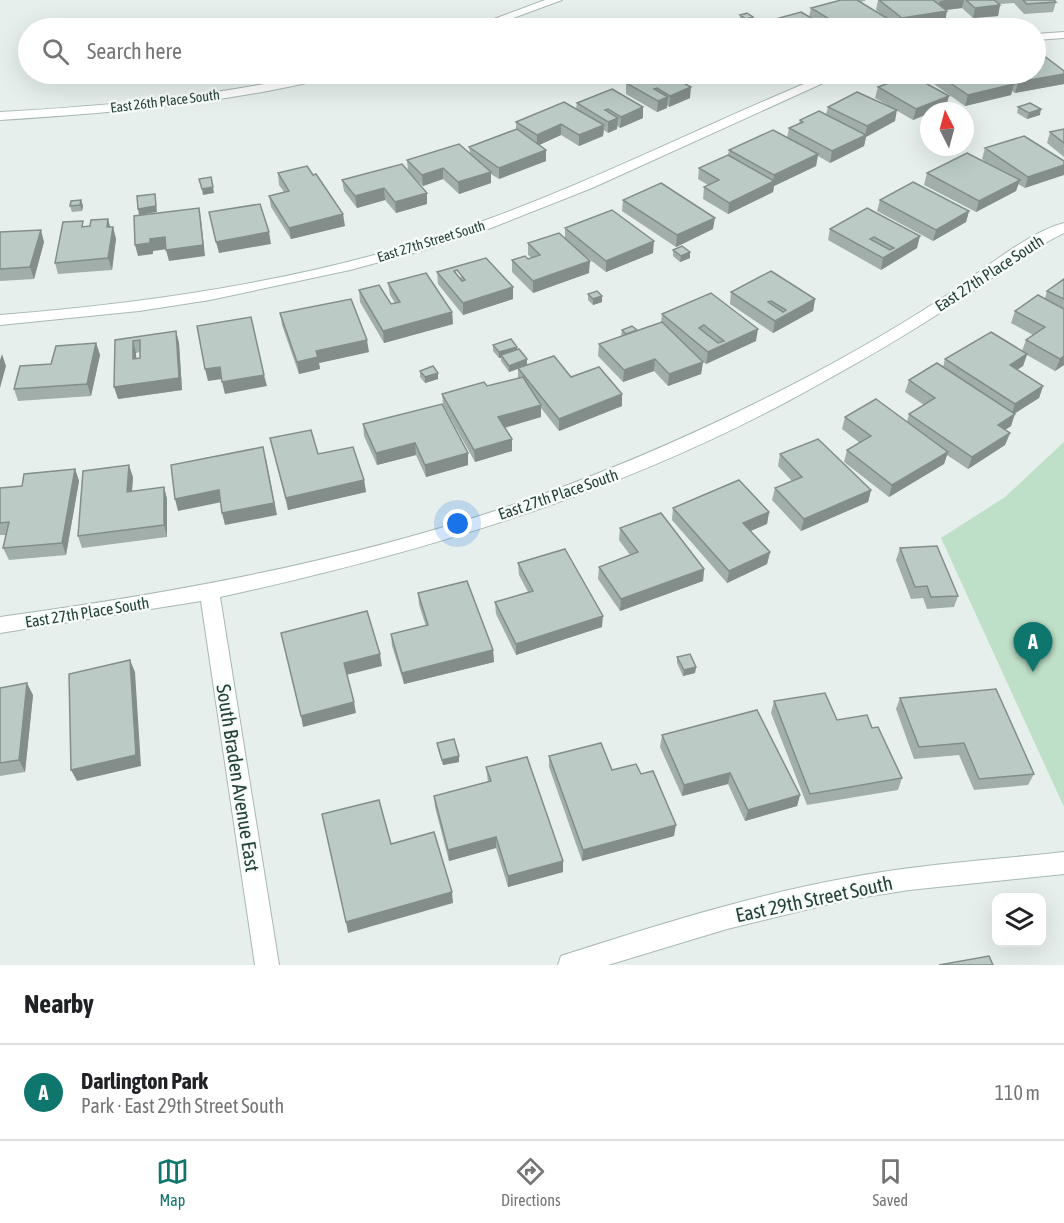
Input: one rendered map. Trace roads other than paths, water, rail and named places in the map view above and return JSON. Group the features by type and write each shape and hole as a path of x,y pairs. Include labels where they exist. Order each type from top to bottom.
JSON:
{"street":[{"path":"505,18 556,0"},
{"path":"1046,36 1064,35"},
{"name":"East 26th Place South","path":"0,116 99,110 170,102 280,84"},
{"name":"East 27th Street South","path":"0,320 115,309 181,299 349,265 423,244 485,225 551,200 814,84"},
{"name":"East 27th Place South","path":"0,625 55,618 209,591 313,568 453,530 600,482 701,438 783,396 948,301 1007,259 1064,227"},
{"name":"South Braden Avenue East","path":"209,591 267,965"},
{"name":"East 29th Street South","path":"570,965 717,919 799,899 887,882 1064,864"}],"place":[{"name":"Darlington Park","path":"1033,672"}]}
